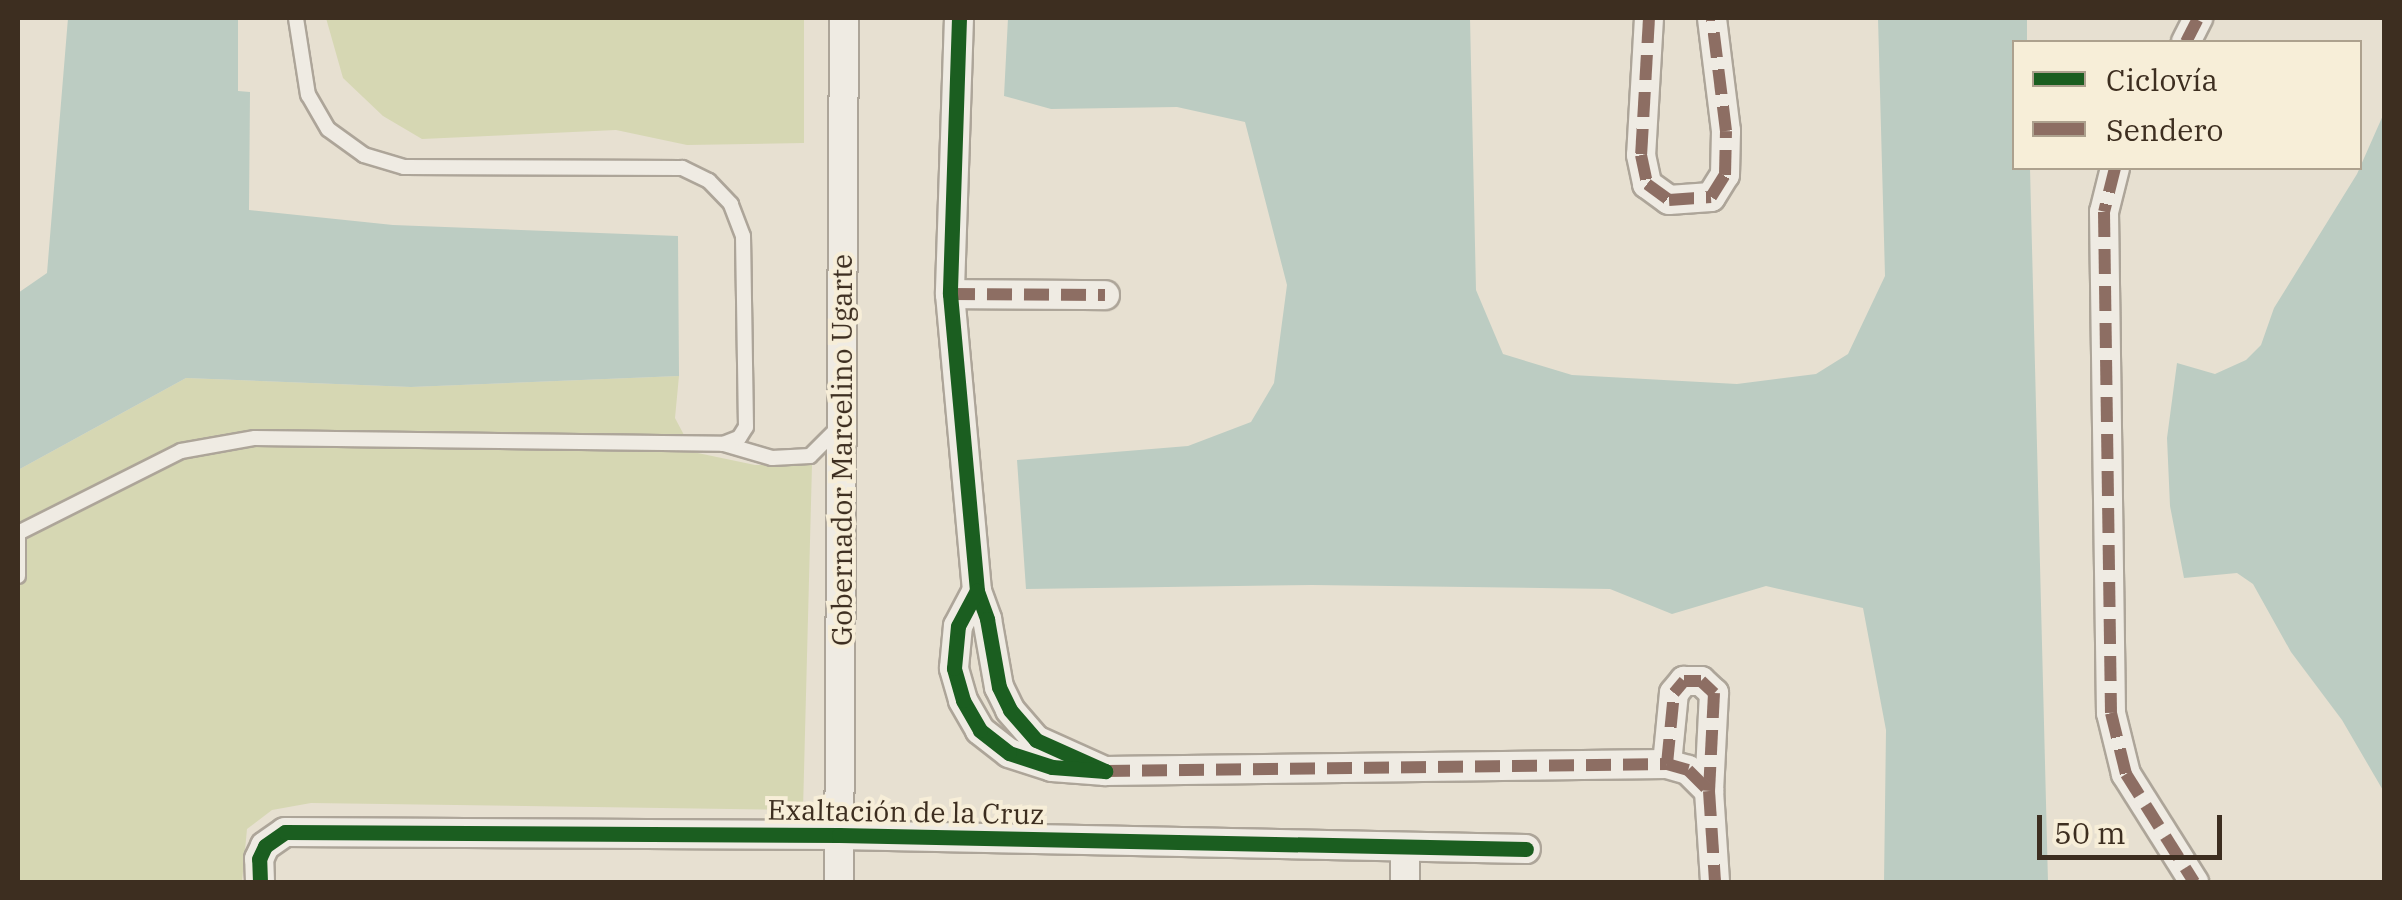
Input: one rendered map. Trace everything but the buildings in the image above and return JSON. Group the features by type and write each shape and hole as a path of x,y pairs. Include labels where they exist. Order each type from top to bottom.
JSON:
{"street":[{"name":"Gobernador Marcelino Ugarte","path":"839,882 844,18"},
{"path":"959,18 958,104 949,229 950,294 977,591 988,619 999,687 1010,710 1036,740 1105,771"},
{"path":"1649,18 1641,154 1647,184 1669,200 1710,197 1725,175 1726,131 1712,18"},
{"path":"2115,170 2104,212 2111,713 2126,774 2194,882"},
{"path":"950,294 1105,295"},
{"path":"977,591 958,626 954,668 963,700 980,730 1010,753 1052,767 1105,771 1667,764 1688,770 1709,791"},
{"path":"1667,764 1674,693 1684,681 1701,681 1714,693 1709,791 1716,882"},
{"name":"Exaltación de la Cruz","path":"260,882 259,860 265,846 285,832 840,835 1526,849"},
{"path":"1405,848 1405,882"}],"lane":[{"path":"296,18 308,95 328,129 364,155 404,167 682,168 709,181 731,204 743,236 746,427 739,438 723,444"},
{"path":"18,576 18,532 181,452 255,438 723,444 772,458 810,456 829,442 842,421"}],"green space":[{"path":"326,18 804,18 804,143 687,145 616,130 422,139 383,116 343,78"},
{"path":"679,376 675,418 693,452 755,465 812,465 803,810 311,803 272,810 247,829 242,882 18,882 18,470 186,378 411,387"}],"shaded area":[{"path":"68,18 238,18 238,91 250,92 249,210 393,225 678,236 679,376 411,387 186,378 18,470 18,293 47,273"},
{"path":"1008,18 1470,18 1476,290 1503,354 1572,375 1737,384 1816,374 1848,354 1885,276 1878,18 2027,18 2027,40 2012,40 2012,170 2030,170 2048,882 1884,882 1886,730 1863,608 1766,586 1672,614 1610,589 1312,585 1026,589 1017,460 1188,446 1251,422 1274,383 1287,285 1245,122 1177,107 1051,109 1004,96"},
{"path":"2384,113 2384,792 2342,720 2291,652 2253,584 2237,573 2184,578 2170,506 2167,438 2177,363 2215,374 2246,360 2261,345 2274,308 2362,170"}],"marked path":[{"path":"1649,18 1641,155 1647,184 1669,200 1711,197 1725,175 1726,131 1712,18"},
{"path":"2187,40 2198,18"},
{"path":"2114,170 2104,212 2111,713 2126,774 2194,882"},
{"path":"950,294 1105,295"},
{"path":"1667,764 1674,693 1684,681 1701,681 1714,693 1709,791 1715,882"},
{"path":"1105,771 1667,764 1688,770 1709,791"}],"cycle path":[{"path":"959,18 950,294 977,591 987,619 999,687 1010,710 1036,740 1105,771 1052,767 1009,753 980,730 963,700 954,668 958,626 977,591"},
{"path":"260,882 259,859 265,846 285,832 839,835 1526,849"}]}
